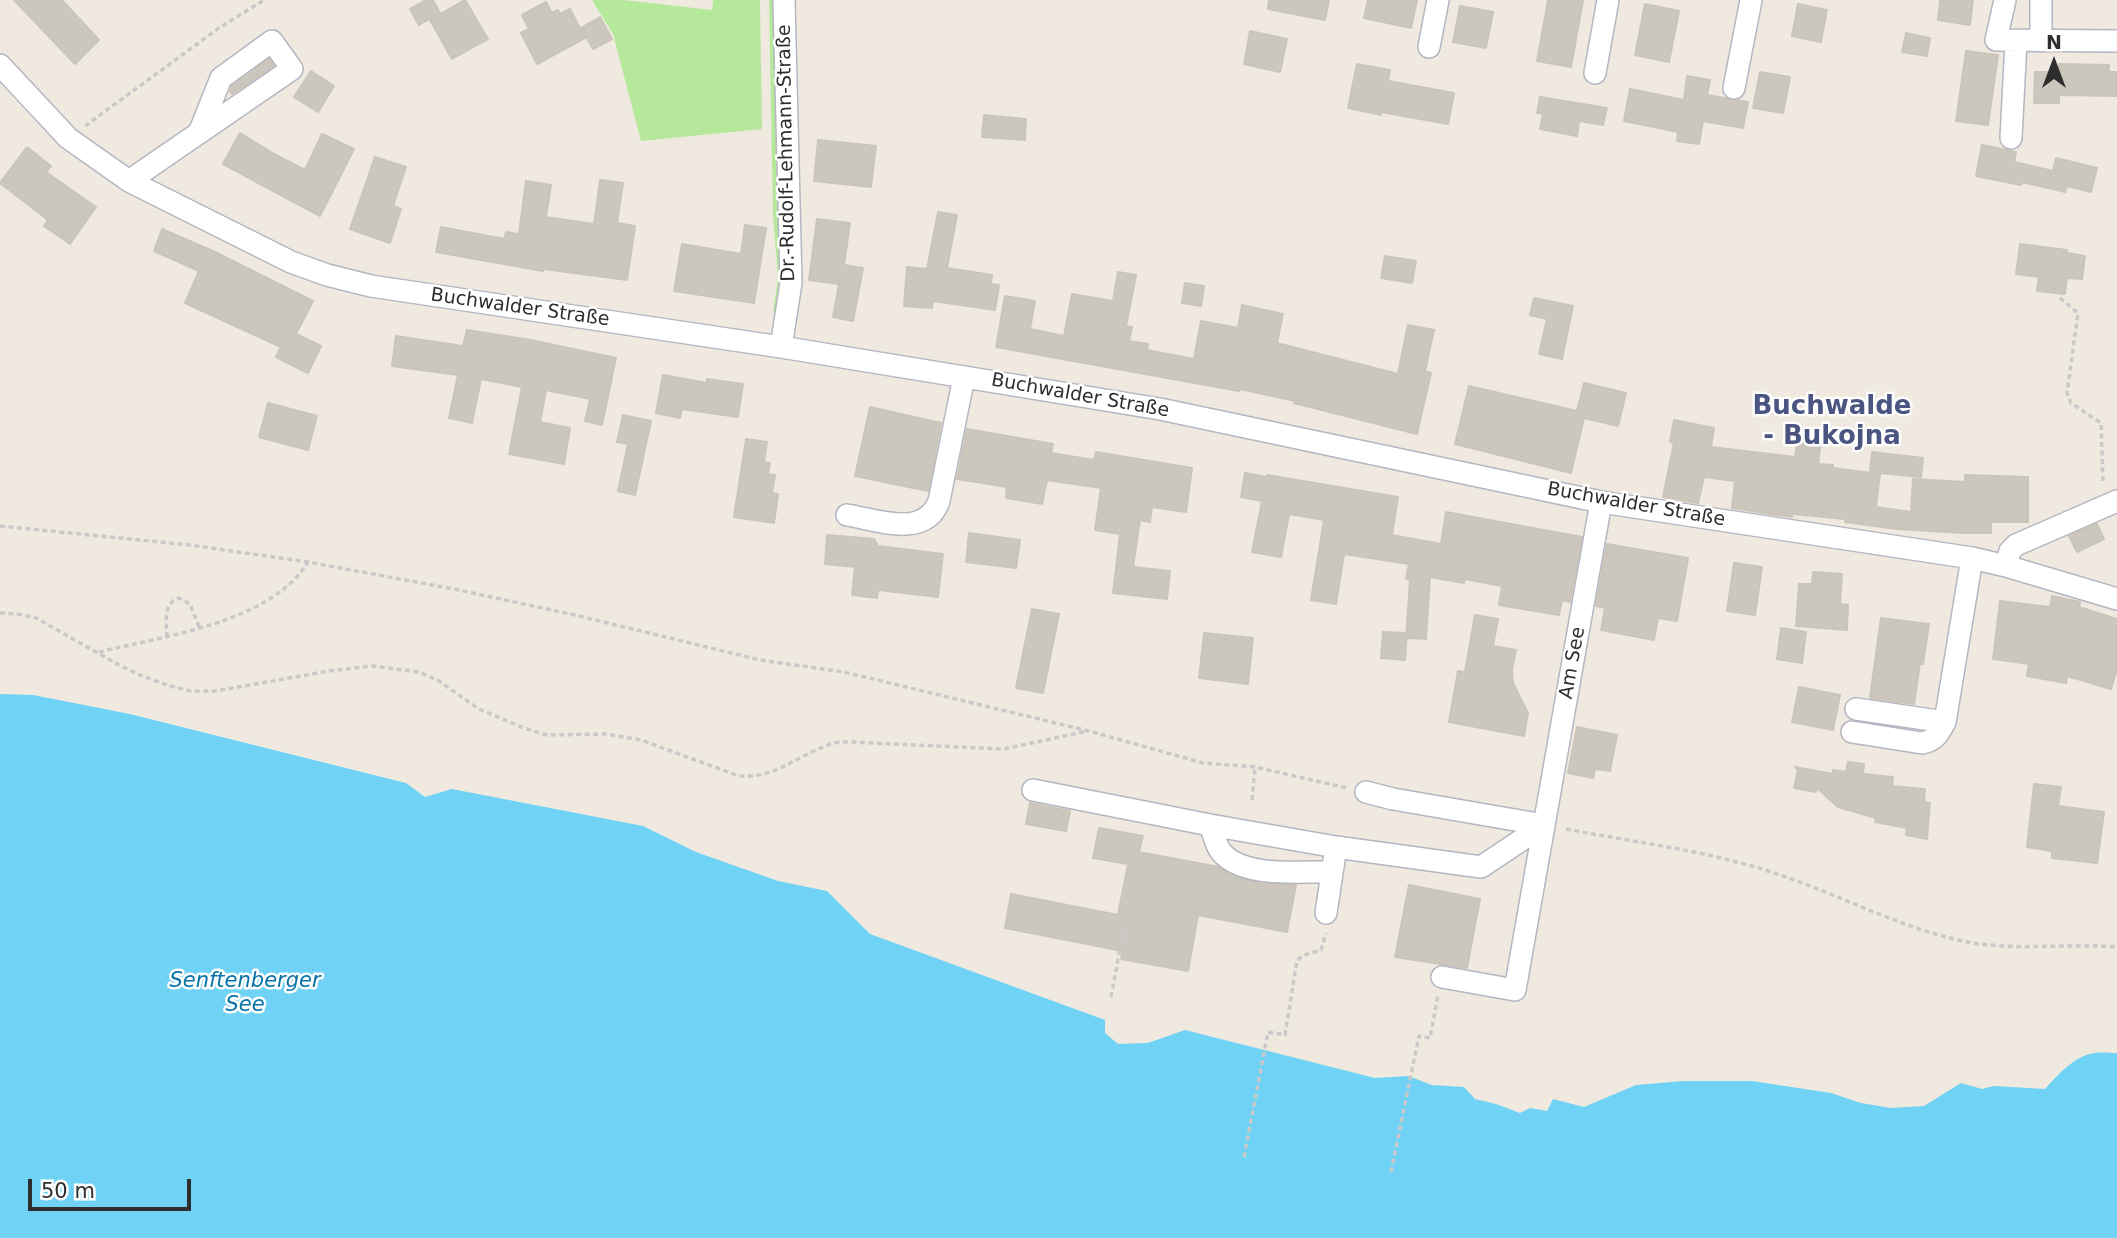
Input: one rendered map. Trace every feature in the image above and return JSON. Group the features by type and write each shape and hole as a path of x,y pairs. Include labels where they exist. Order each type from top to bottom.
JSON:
{"street":[{"name":"Dr.-Rudolf-Lehmann-Straße","path":"782,346 791,283 784,0"},
{"path":"1429,47 1438,0"},
{"path":"1595,73 1608,0"},
{"path":"1734,88 1751,0"},
{"path":"2005,0 1996,40 2117,41"},
{"path":"2041,0 2041,41"},
{"path":"129,181 199,133 292,69 272,41 220,78 199,133"},
{"path":"2011,138 2016,41"},
{"name":"Buchwalder Straße","path":"0,65 68,138 129,181 291,262 327,275 371,285 782,346 1160,410 1601,502 1972,558 2117,598"},
{"path":"847,515 909,525 924,521 930,516 939,501 964,377"},
{"name":"Am See","path":"1442,977 1515,990 1601,502"},
{"path":"2006,566 2010,551 2016,545 2110,503"},
{"path":"1852,732 1922,743 1938,736 1945,722 1972,558"},
{"path":"1856,709 1945,722"},
{"path":"1033,790 1336,847 1481,867 1544,825"},
{"path":"1366,792 1544,825"},
{"path":"1210,825 1224,856 1235,862 1270,872 1332,872"},
{"path":"1325,914 1336,847"}],"path":[{"path":"68,138 219,27 264,0"},
{"path":"2060,298 2078,313 2067,393 2071,402 2101,423 2110,503"},
{"path":"0,526 190,545 309,562 454,589 760,660 844,672 1089,731 1203,763 1255,767 1366,792"},
{"path":"99,652 200,629 261,603 287,588 301,575 309,562"},
{"path":"167,638 167,611 174,599 179,598 190,604 200,629"},
{"path":"0,613 36,618 142,677 191,691 216,691 372,666 419,672 439,681 479,709 524,729 547,735 606,734 641,740 739,776 768,774 830,744 850,741 1004,750 1089,731"},
{"path":"1252,800 1255,767"},
{"path":"1544,825 1705,854 1768,871 1957,940 1986,945 2117,947"},
{"path":"1244,1157 1268,1032 1285,1035 1297,960 1304,955 1316,953 1323,946 1328,924 1325,914"},
{"path":"1111,997 1124,927"},
{"path":"1391,1172 1419,1036 1430,1038 1442,977"}],"green space":[{"path":"592,0 623,0 712,10 713,0 760,0 762,129 641,141 613,34"},
{"path":"769,0 776,0 785,246 780,313 773,312 778,278 773,214"}],"water":[{"name":"Senftenberger See","path":"0,694 33,695 130,714 406,783 425,797 452,789 643,826 696,852 778,881 827,891 870,934 1105,1020 1105,1033 1118,1044 1148,1043 1185,1030 1375,1078 1408,1076 1432,1085 1464,1087 1475,1099 1520,1113 1530,1108 1547,1111 1553,1099 1584,1107 1636,1085 1683,1081 1752,1081 1831,1093 1861,1103 1891,1108 1924,1106 1961,1083 1982,1089 1994,1086 2045,1089 2079,1058 2094,1053 2117,1053 2117,1238 0,1238"}],"building":[{"path":"14,0 62,0 99,40 75,64"},
{"path":"426,0 433,0 440,13 419,25 410,9"},
{"path":"465,0 488,39 452,59 430,20"},
{"path":"1269,0 1329,0 1325,20 1268,9"},
{"path":"1368,0 1417,0 1411,28 1364,18"},
{"path":"1548,0 1583,0 1571,67 1537,61"},
{"path":"1940,0 1973,0 1970,25 1938,20"},
{"path":"546,2 552,13 558,10 560,14 570,9 585,38 537,64 521,33 529,29 522,15"},
{"path":"1645,4 1679,11 1669,62 1635,55"},
{"path":"1798,4 1827,10 1821,42 1792,36"},
{"path":"1460,6 1493,12 1486,48 1453,42"},
{"path":"600,17 612,39 593,49 581,28"},
{"path":"1250,31 1287,39 1280,72 1244,64"},
{"path":"1906,33 1930,38 1927,56 1902,52"},
{"path":"1966,51 1998,55 1988,125 1956,121"},
{"path":"269,59 274,66 232,94 232,86"},
{"path":"1357,64 1390,70 1388,81 1454,93 1448,124 1348,108"},
{"path":"2059,64 2109,65 2109,72 2117,72 2117,96 2059,95 2059,103 2034,103 2035,72 2059,72"},
{"path":"311,71 334,86 318,112 294,97"},
{"path":"1760,72 1790,77 1783,113 1753,108"},
{"path":"1687,76 1710,80 1707,95 1748,102 1743,128 1703,121 1699,144 1677,141 1678,132 1624,121 1630,89 1684,100"},
{"path":"1540,97 1607,108 1603,125 1579,121 1577,136 1540,129 1543,114 1537,113"},
{"path":"984,115 1026,119 1025,140 982,137"},
{"path":"240,133 305,170 322,134 354,149 320,216 223,164"},
{"path":"818,140 876,146 871,187 814,181"},
{"path":"1982,145 2016,152 2014,162 2053,171 2056,158 2097,168 2091,192 2067,186 2065,192 2022,182 2021,185 1976,176"},
{"path":"27,147 51,166 46,172 96,207 70,244 44,226 48,220 0,183"},
{"path":"375,157 406,167 393,206 401,209 390,243 350,229"},
{"path":"600,180 623,183 617,223 635,226 627,280 543,271 436,252 441,227 504,239 506,232 519,234 526,181 551,185 546,217 594,224"},
{"path":"938,212 957,215 947,268 992,275 991,284 999,285 995,310 933,301 932,308 904,306 907,267 927,269"},
{"path":"817,219 850,223 844,265 863,268 853,321 833,317 839,284 809,280"},
{"path":"745,225 766,228 754,303 674,291 682,244 741,254"},
{"path":"162,229 313,301 296,334 321,346 308,373 276,357 281,347 185,303 199,271 154,251"},
{"path":"2020,244 2067,250 2067,253 2085,256 2082,279 2067,278 2065,294 2037,291 2039,277 2016,274"},
{"path":"1385,256 1416,261 1412,283 1381,278"},
{"path":"1118,272 1136,275 1126,326 1132,327 1129,341 1148,344 1147,350 1194,359 1201,321 1238,328 1242,305 1283,314 1277,343 1398,374 1408,325 1434,330 1425,371 1431,373 1417,434 1240,389 1239,391 996,347 1005,296 1035,301 1030,329 1064,336 1072,294 1113,301"},
{"path":"1185,283 1204,286 1201,306 1182,303"},
{"path":"1534,298 1573,306 1562,359 1539,354 1547,319 1530,315"},
{"path":"467,330 616,358 602,425 585,421 590,399 546,390 540,422 570,428 564,464 509,454 522,387 481,379 472,423 449,418 458,375 392,366 396,336 463,346"},
{"path":"663,375 707,383 707,379 743,384 738,417 682,409 680,418 656,413"},
{"path":"1584,383 1626,393 1618,426 1584,418 1571,473 1455,444 1469,386 1577,411"},
{"path":"268,403 317,416 308,450 259,437"},
{"path":"870,407 941,423 928,491 855,476"},
{"path":"623,415 651,421 635,495 618,491 628,444 617,442"},
{"path":"1674,420 1714,428 1711,447 1795,457 1798,438 1821,441 1818,464 1880,474 1876,507 1911,512 1913,479 1965,482 1965,475 2028,477 2028,522 1991,522 1991,533 1963,533 1897,529 1845,522 1845,519 1792,514 1792,517 1732,508 1735,481 1704,477 1698,503 1663,497 1674,443 1670,442"},
{"path":"967,429 1053,444 1051,453 1094,460 1096,452 1192,468 1186,512 1152,507 1150,522 1140,520 1133,567 1170,571 1167,599 1113,593 1120,534 1095,530 1101,488 1047,480 1042,504 1006,498 1007,487 957,479"},
{"path":"746,439 767,442 764,462 770,463 768,474 775,475 772,493 778,494 774,523 734,517"},
{"path":"1872,452 1923,458 1921,477 1870,472"},
{"path":"1245,473 1398,497 1392,535 1441,544 1446,512 1582,537 1570,602 1562,600 1559,615 1499,605 1502,586 1465,579 1464,583 1430,577 1426,639 1406,638 1410,580 1406,579 1409,564 1344,554 1336,604 1311,600 1324,520 1289,514 1281,557 1252,552 1262,501 1241,497"},
{"path":"2097,524 2104,539 2077,552 2069,536"},
{"path":"969,533 1020,540 1016,568 966,562"},
{"path":"827,535 874,539 878,546 943,554 938,597 878,590 877,598 852,595 855,567 825,564"},
{"path":"1607,544 1688,558 1677,621 1658,618 1654,640 1601,630 1605,608 1596,606"},
{"path":"1734,563 1762,567 1755,615 1727,611"},
{"path":"1813,572 1842,574 1840,604 1848,605 1847,630 1796,626 1799,584 1812,584"},
{"path":"2052,596 2080,602 2079,607 2117,619 2117,669 2111,689 2067,676 2066,683 2027,676 2029,664 1993,659 2000,601 2050,607"},
{"path":"1032,609 1059,614 1043,693 1016,688"},
{"path":"1475,615 1498,619 1493,646 1516,650 1512,669 1513,683 1528,713 1524,736 1449,722 1458,671 1465,672"},
{"path":"1881,618 1929,624 1914,704 1870,698"},
{"path":"1781,628 1806,632 1802,663 1777,659"},
{"path":"1383,632 1407,633 1405,660 1381,658"},
{"path":"1204,633 1253,638 1248,684 1199,678"},
{"path":"1799,687 1840,695 1833,730 1792,722"},
{"path":"1577,727 1617,735 1610,771 1595,769 1593,778 1568,773"},
{"path":"1848,762 1864,764 1863,774 1893,777 1892,786 1925,789 1924,802 1930,803 1927,839 1906,835 1907,828 1875,822 1876,818 1838,807 1817,788 1816,792 1794,788 1798,770 1795,767 1833,774 1833,770 1846,772"},
{"path":"2034,784 2061,787 2058,806 2104,812 2097,863 2052,858 2052,851 2027,847"},
{"path":"1030,803 1070,811 1066,831 1026,824"},
{"path":"1099,828 1143,836 1139,852 1219,867 1229,874 1258,883 1296,885 1287,932 1198,915 1188,971 1121,959 1123,951 1005,928 1011,894 1118,915 1128,864 1093,858"},
{"path":"1409,885 1480,899 1467,968 1395,957"}],"district":[{"name":"Buchwalde - Bukojna","path":"1832,422"}]}
